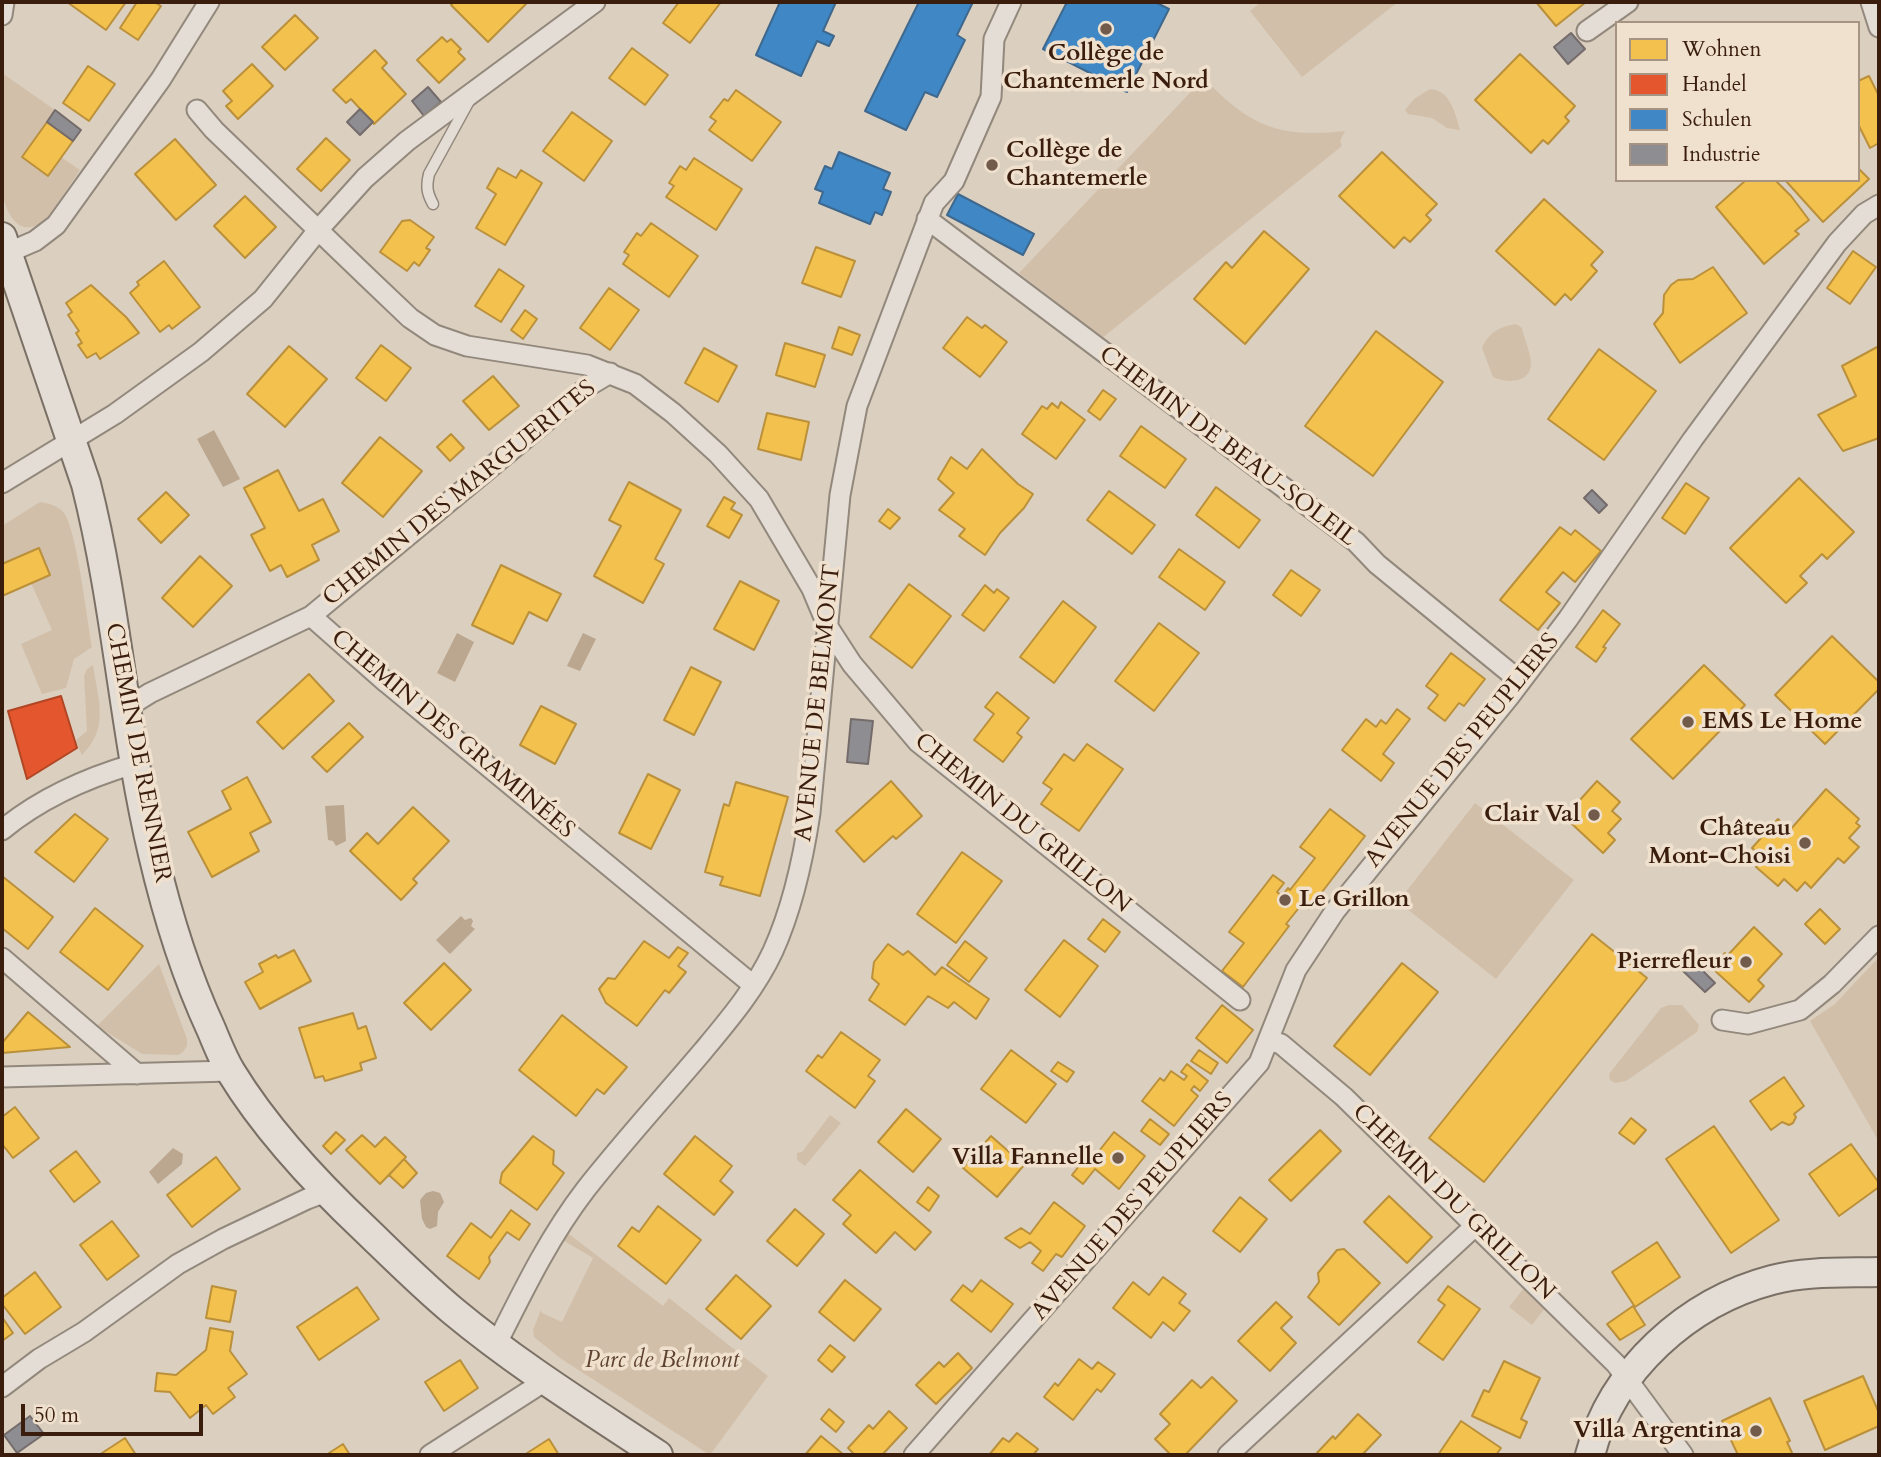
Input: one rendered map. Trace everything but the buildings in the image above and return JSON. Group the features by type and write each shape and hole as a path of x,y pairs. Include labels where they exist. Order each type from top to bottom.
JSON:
{"street":[{"path":"2,15 4,2"},
{"path":"4,245 35,241 56,225 160,79 209,2"},
{"path":"2,484 115,414 201,352 263,299 319,229 365,178 398,148 595,2"},
{"name":"AVENUE DE BELMONT","path":"496,1345 540,1258 572,1209 723,1026 753,985 773,951 804,855 812,800 840,495 857,406 927,219 934,203 954,181 991,97 994,40 1011,2"},
{"path":"1587,31 1628,2"},
{"path":"1871,2 1879,27"},
{"name":"CHEMIN DU GRILLON","path":"197,110 214,130 410,318 435,335 467,346 587,365 635,384 673,413 718,454 759,499 812,589 828,627 852,664 918,742 1240,1000"},
{"name":"AVENUE DES PEUPLIERS","path":"914,1455 1259,1063 1296,970 1335,911 1520,681 1604,570 1693,439 1837,243 1864,214 1879,205"},
{"name":"CHEMIN DE BEAU-SOLEIL","path":"927,219 1356,542 1377,564 1520,681"},
{"name":"CHEMIN DE RENNIER","path":"4,245 86,484 96,524 134,764 172,927 197,999 230,1071 278,1138 326,1192 427,1289 545,1381 658,1455"},
{"name":"CHEMIN DES MARGUERITES","path":"311,616 590,385 610,373"},
{"name":"CHEMIN DES GRAMINÉES","path":"126,708 150,693 311,616 753,985"},
{"path":"2,830 30,809 69,787 134,764"},
{"path":"1722,1020 1748,1024 1800,1010 1832,984 1879,936"},
{"path":"2,958 137,1074"},
{"name":"CHEMIN DU GRILLON","path":"1269,1040 1281,1044 1345,1097 1570,1318 1627,1378 1683,1455"},
{"path":"2,1077 230,1071"},
{"path":"2,1387 178,1264 223,1238 326,1192"},
{"path":"1228,1455 1475,1226"},
{"path":"1590,1455 1608,1408 1627,1378 1672,1330 1723,1297 1774,1279 1879,1272"},
{"path":"430,1455 545,1381"}],"lane":[{"path":"433,204 426,184 429,174 475,92"}],"green space":[{"path":"1261,2 1398,2 1302,77 1250,11"},
{"path":"2,73 55,110 22,157 48,176 61,157 80,170 48,217 31,227 17,224 8,211 2,193"},
{"path":"1204,78 1236,108 1267,126 1302,133 1345,131 1340,141 1342,146 1097,342 1087,335 1086,325 1019,273"},
{"path":"1430,89 1437,90 1447,98 1454,109 1460,130 1447,128 1432,118 1408,114 1405,110 1414,99"},
{"path":"1516,324 1522,328 1530,356 1529,371 1526,376 1514,381 1493,377 1482,348 1495,331"},
{"path":"40,502 59,508 69,523 92,647 74,659 66,688 42,694 21,644 52,630 31,583 50,574 38,548 2,564 2,526"},
{"path":"93,665 99,701 99,723 91,745 82,755 75,741 87,731 84,676 87,669"},
{"path":"1475,803 1574,880 1496,979 1398,902"},
{"path":"1879,957 1879,1142 1810,1021 1835,1004"},
{"path":"159,964 187,1039 187,1046 178,1055 142,1054 97,1026"},
{"path":"1682,1005 1699,1025 1697,1032 1626,1081 1615,1083 1610,1080 1609,1074 1661,1008"},
{"path":"830,1115 841,1123 805,1166 797,1160 797,1153 802,1152"},
{"name":"Parc de Belmont","path":"565,1231 663,1306 669,1298 768,1376 710,1455 560,1358 534,1337 533,1330 541,1310 542,1313 562,1322 593,1258 561,1239"},
{"path":"1524,1288 1545,1308 1532,1325 1509,1307"}],"shaded area":[{"path":"214,430 240,479 223,487 197,439"},
{"path":"457,633 474,642 455,682 437,673"},
{"path":"583,633 596,639 580,671 567,666"},
{"path":"344,805 346,841 336,846 333,841 328,840 325,806"},
{"path":"461,916 465,920 471,918 471,926 475,929 450,954 436,940"},
{"path":"173,1148 183,1154 182,1164 158,1184 149,1172"},
{"path":"426,1193 440,1193 444,1202 438,1212 437,1226 430,1229 422,1219 420,1200"}],"place":[{"name":"Collège de Chantemerle Nord","path":"1106,29"},
{"name":"Collège de Chantemerle","path":"992,165"},
{"name":"EMS Le Home","path":"1688,722"},
{"name":"Clair Val","path":"1594,815"},
{"name":"Château Mont-Choisi","path":"1805,843"},
{"name":"Le Grillon","path":"1285,900"},
{"name":"Pierrefleur","path":"1746,962"},
{"name":"Villa Fannelle","path":"1118,1158"},
{"name":"Villa Argentina","path":"1756,1431"}]}
